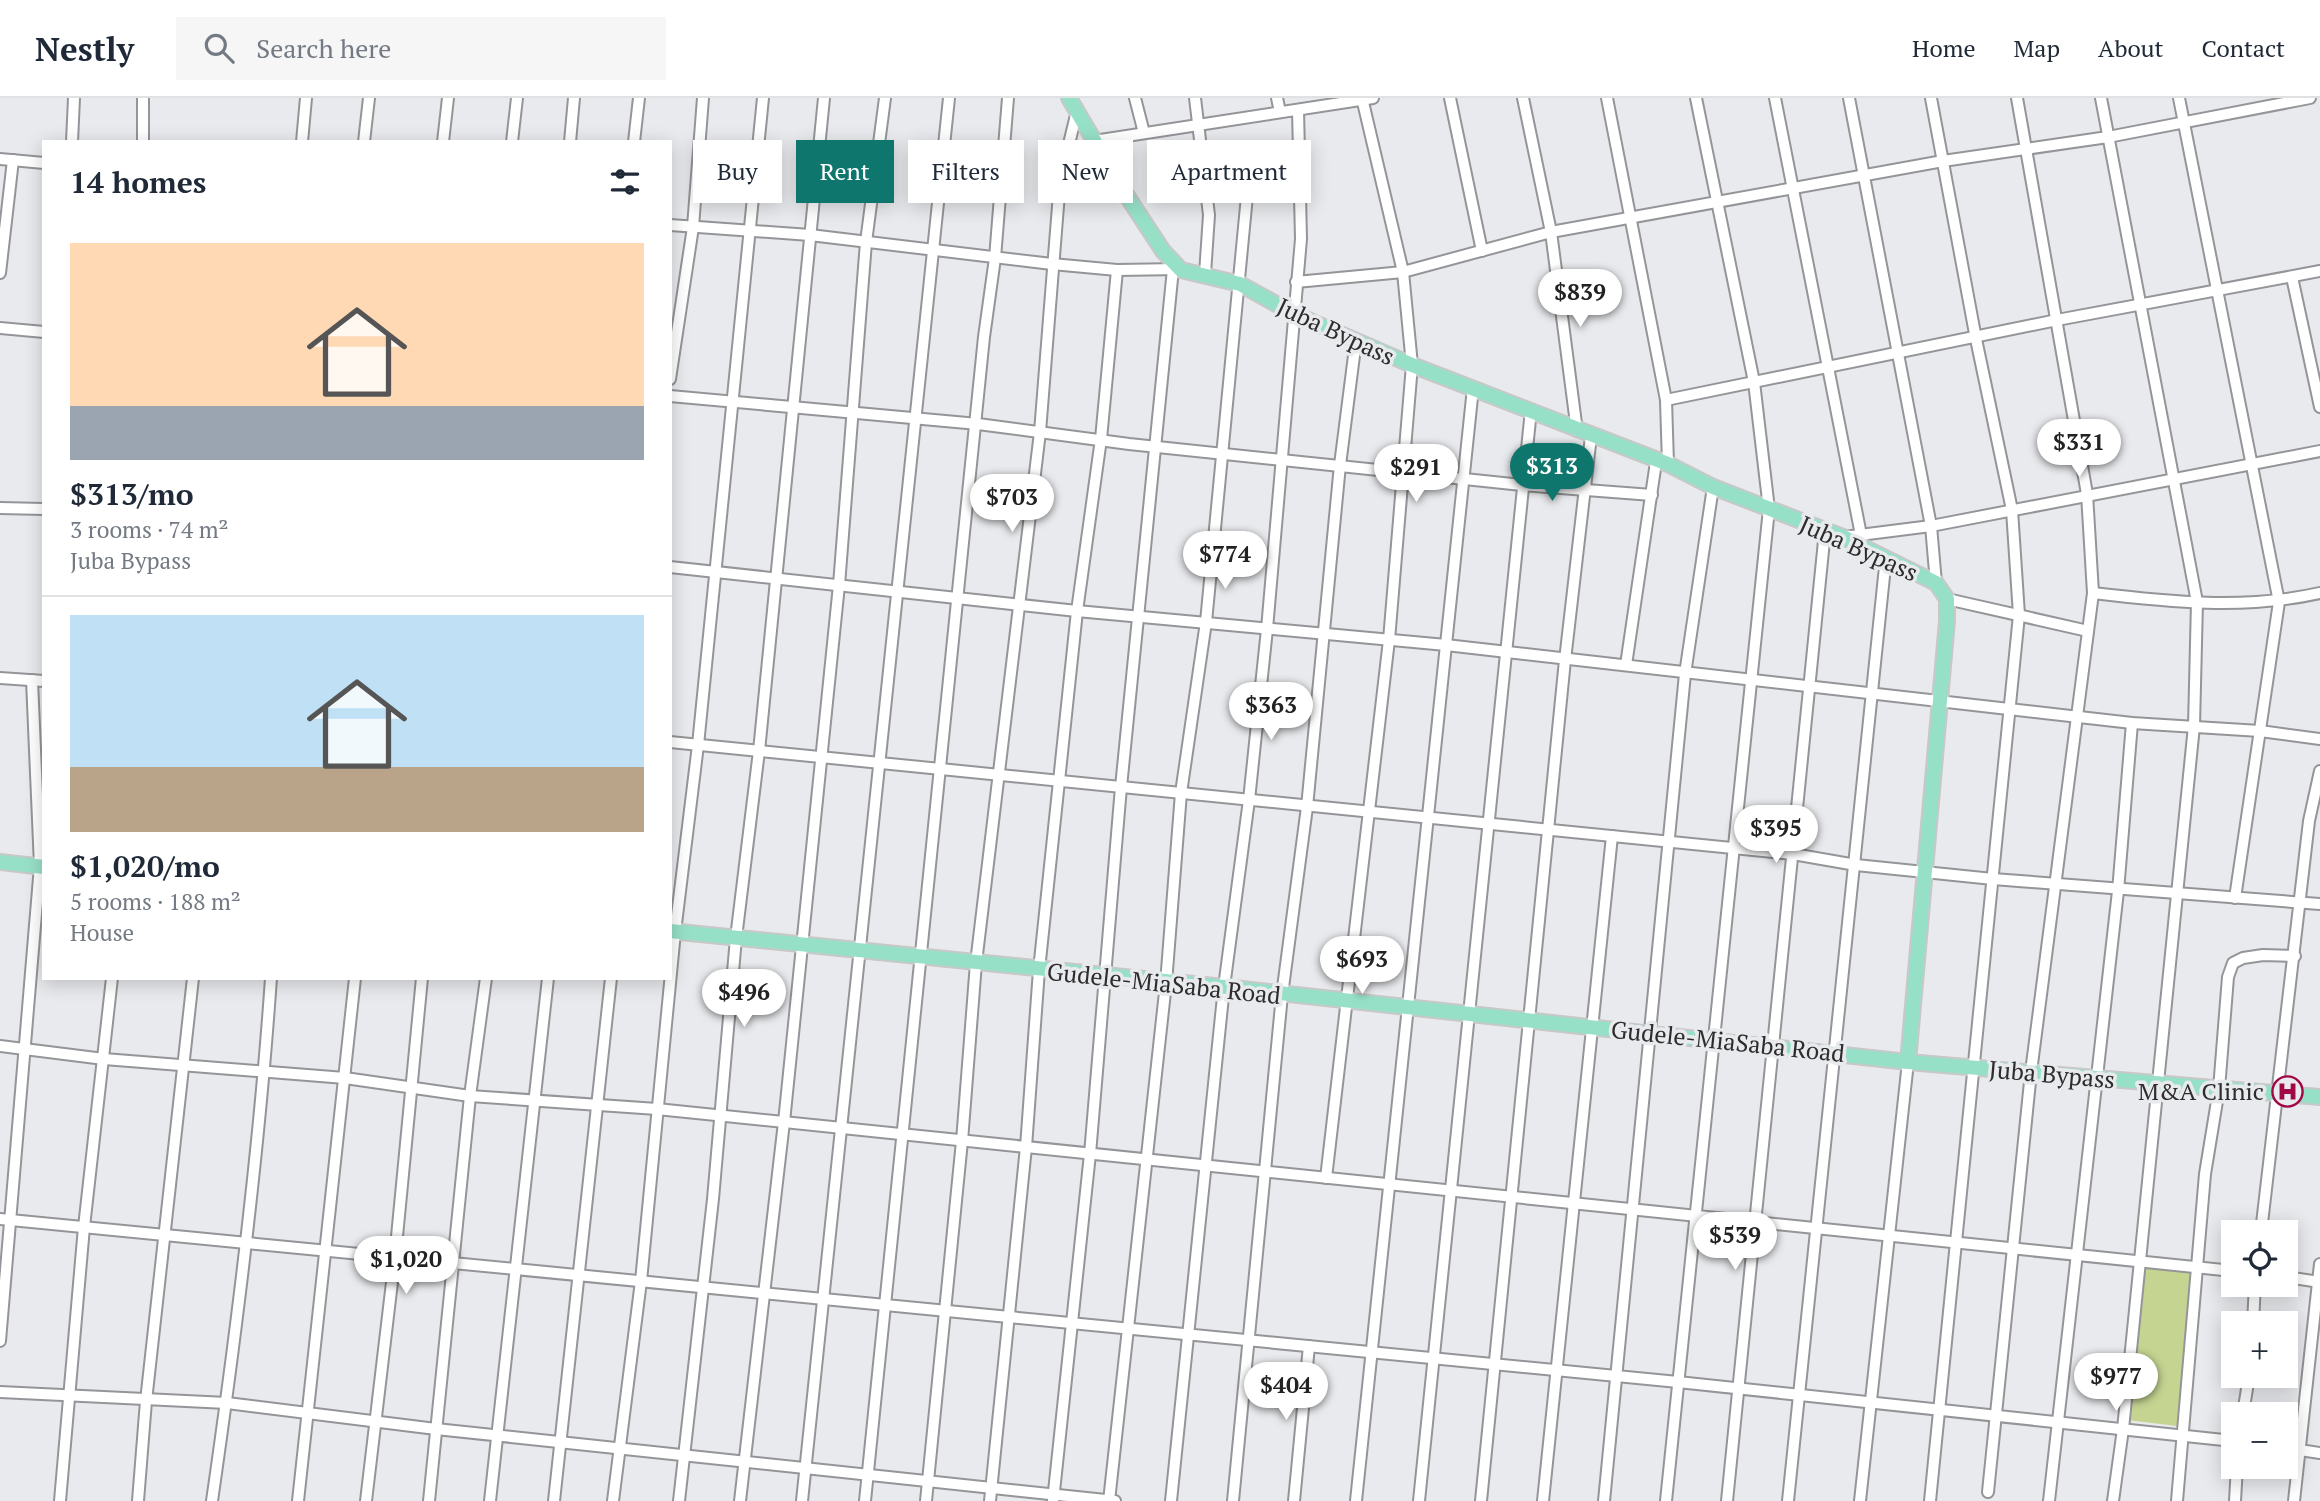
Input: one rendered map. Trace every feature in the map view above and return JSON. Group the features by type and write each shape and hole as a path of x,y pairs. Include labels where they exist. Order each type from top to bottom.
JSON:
{"main road":[{"path":"1073,104 1093,140"},
{"path":"1133,203 1177,269"},
{"name":"Juba Bypass","path":"1177,269 1240,284 1294,314 1412,365 1531,410 1662,463 1713,487 1843,537 1936,583 1947,599"},
{"path":"1908,1062 1947,599"},
{"path":"0,862 42,866"},
{"name":"Gudele-MiaSaba Road","path":"673,932 1224,987 1837,1052 1908,1062"},
{"name":"Juba Bypass","path":"1908,1062 2320,1097"}],"street":[{"path":"72,140 75,98"},
{"path":"143,98 143,140"},
{"path":"302,140 306,98"},
{"path":"365,140 369,98"},
{"path":"443,140 448,98"},
{"path":"512,140 517,98"},
{"path":"570,140 574,98"},
{"path":"634,140 639,98"},
{"path":"672,366 693,227 703,98"},
{"path":"673,932 698,745 762,98"},
{"path":"679,1501 736,938 759,751 791,407 824,98"},
{"path":"740,1501 784,1122 800,945 839,586 866,242 885,98"},
{"path":"802,1501 949,98"},
{"path":"865,1501 901,1134 978,424 984,337 995,258 1008,98"},
{"path":"1135,98 1144,133"},
{"path":"1195,98 1209,215 1205,274"},
{"path":"1277,98 1280,112"},
{"path":"1450,98 1482,251"},
{"path":"1481,1501 1550,832 1565,660 1585,489 1584,433 1551,232 1523,98"},
{"path":"1607,98 1666,400 1662,463 1652,495 1626,665"},
{"path":"1666,1501 1769,509 1754,382 1696,98"},
{"path":"1775,98 1861,535"},
{"path":"1849,98 1931,526 1936,583"},
{"path":"1930,1501 2019,615 2012,510 1976,339 1931,98"},
{"path":"1988,1492 2031,1072 2093,593 2087,494 2017,98"},
{"path":"2101,98 2197,602 2194,726 2123,1429 2113,1501"},
{"path":"2179,98 2250,466 2280,602 2235,898"},
{"path":"1296,282 1403,272 1551,232 1943,161 2108,137 2259,104 2310,98"},
{"path":"1100,140 1366,99 1403,272 1412,365 1389,640 1326,1178"},
{"path":"926,1501 962,1141 976,963 1040,432 1060,181 1073,104"},
{"path":"1171,1501 1224,987 1249,800 1267,629 1301,239 1298,110"},
{"path":"0,159 42,163"},
{"path":"0,273 13,160"},
{"path":"1109,1501 1166,983 1181,793 1206,622 1246,203"},
{"path":"672,225 810,235 1117,270 1177,269 1121,787 1090,1154 1053,1498"},
{"path":"990,1501 1026,1147 1039,970 1077,611 1101,439 1117,270"},
{"path":"1666,400 1898,355 2057,320 2320,271"},
{"path":"2292,276 2320,407"},
{"path":"0,328 42,332"},
{"path":"1234,1501 1282,995 1307,807 1326,634 1340,465 1356,340"},
{"path":"1356,1501 1473,388"},
{"path":"672,396 978,424 1522,485 1652,495"},
{"path":"1419,1501 1531,410"},
{"path":"1843,537 1931,526 2320,451"},
{"path":"1604,1501 1685,674 1713,487"},
{"path":"0,508 42,509"},
{"path":"1727,1501 1825,531"},
{"path":"1788,1501 1837,1052 1886,557"},
{"path":"672,567 1077,611 1446,645 1751,682 2132,723 2260,731 2320,739"},
{"path":"2093,593 2197,602 2280,602 2320,593"},
{"path":"1947,599 2088,631"},
{"path":"0,678 42,681"},
{"path":"0,1341 5,1219 42,866 32,680"},
{"path":"2049,1501 2118,891 2132,723"},
{"path":"672,742 1550,832 1793,854 1856,865 1993,879 2118,891 2320,904"},
{"path":"2263,1220 2309,821 2320,771"},
{"path":"1543,1501 1612,836"},
{"path":"2176,1501 2205,1174 2219,1089 2228,977 2233,963 2243,958 2263,955 2295,956"},
{"path":"60,1501 84,1227 112,980"},
{"path":"138,1501 146,1401 194,980"},
{"path":"212,1501 227,1403 264,1070 271,980"},
{"path":"298,1501 355,980"},
{"path":"366,1501 373,1422 395,1257 422,980"},
{"path":"429,1501 470,1096 486,980"},
{"path":"490,1501 548,980"},
{"path":"554,1501 600,1104 611,980"},
{"path":"613,1501 641,1281 669,980"},
{"path":"0,1046 104,1059 345,1078 470,1096 657,1109 2221,1270"},
{"path":"1860,1501 1873,1403 1908,1062"},
{"path":"5,1219 1678,1382 2221,1439"},
{"path":"2320,1264 2298,1450 2320,1453"},
{"path":"2298,1279 2319,1282"},
{"path":"1294,1501 1310,1346"},
{"path":"0,1392 227,1403 306,1415 928,1481 1053,1498 1116,1501"},
{"path":"2235,1501 2236,1479"},
{"path":"2294,1501 2296,1479"}],"green space":[{"path":"2145,1265 2194,1270 2177,1426 2127,1420"}],"place":[{"name":"M&A Clinic","path":"2287,1091"}]}
